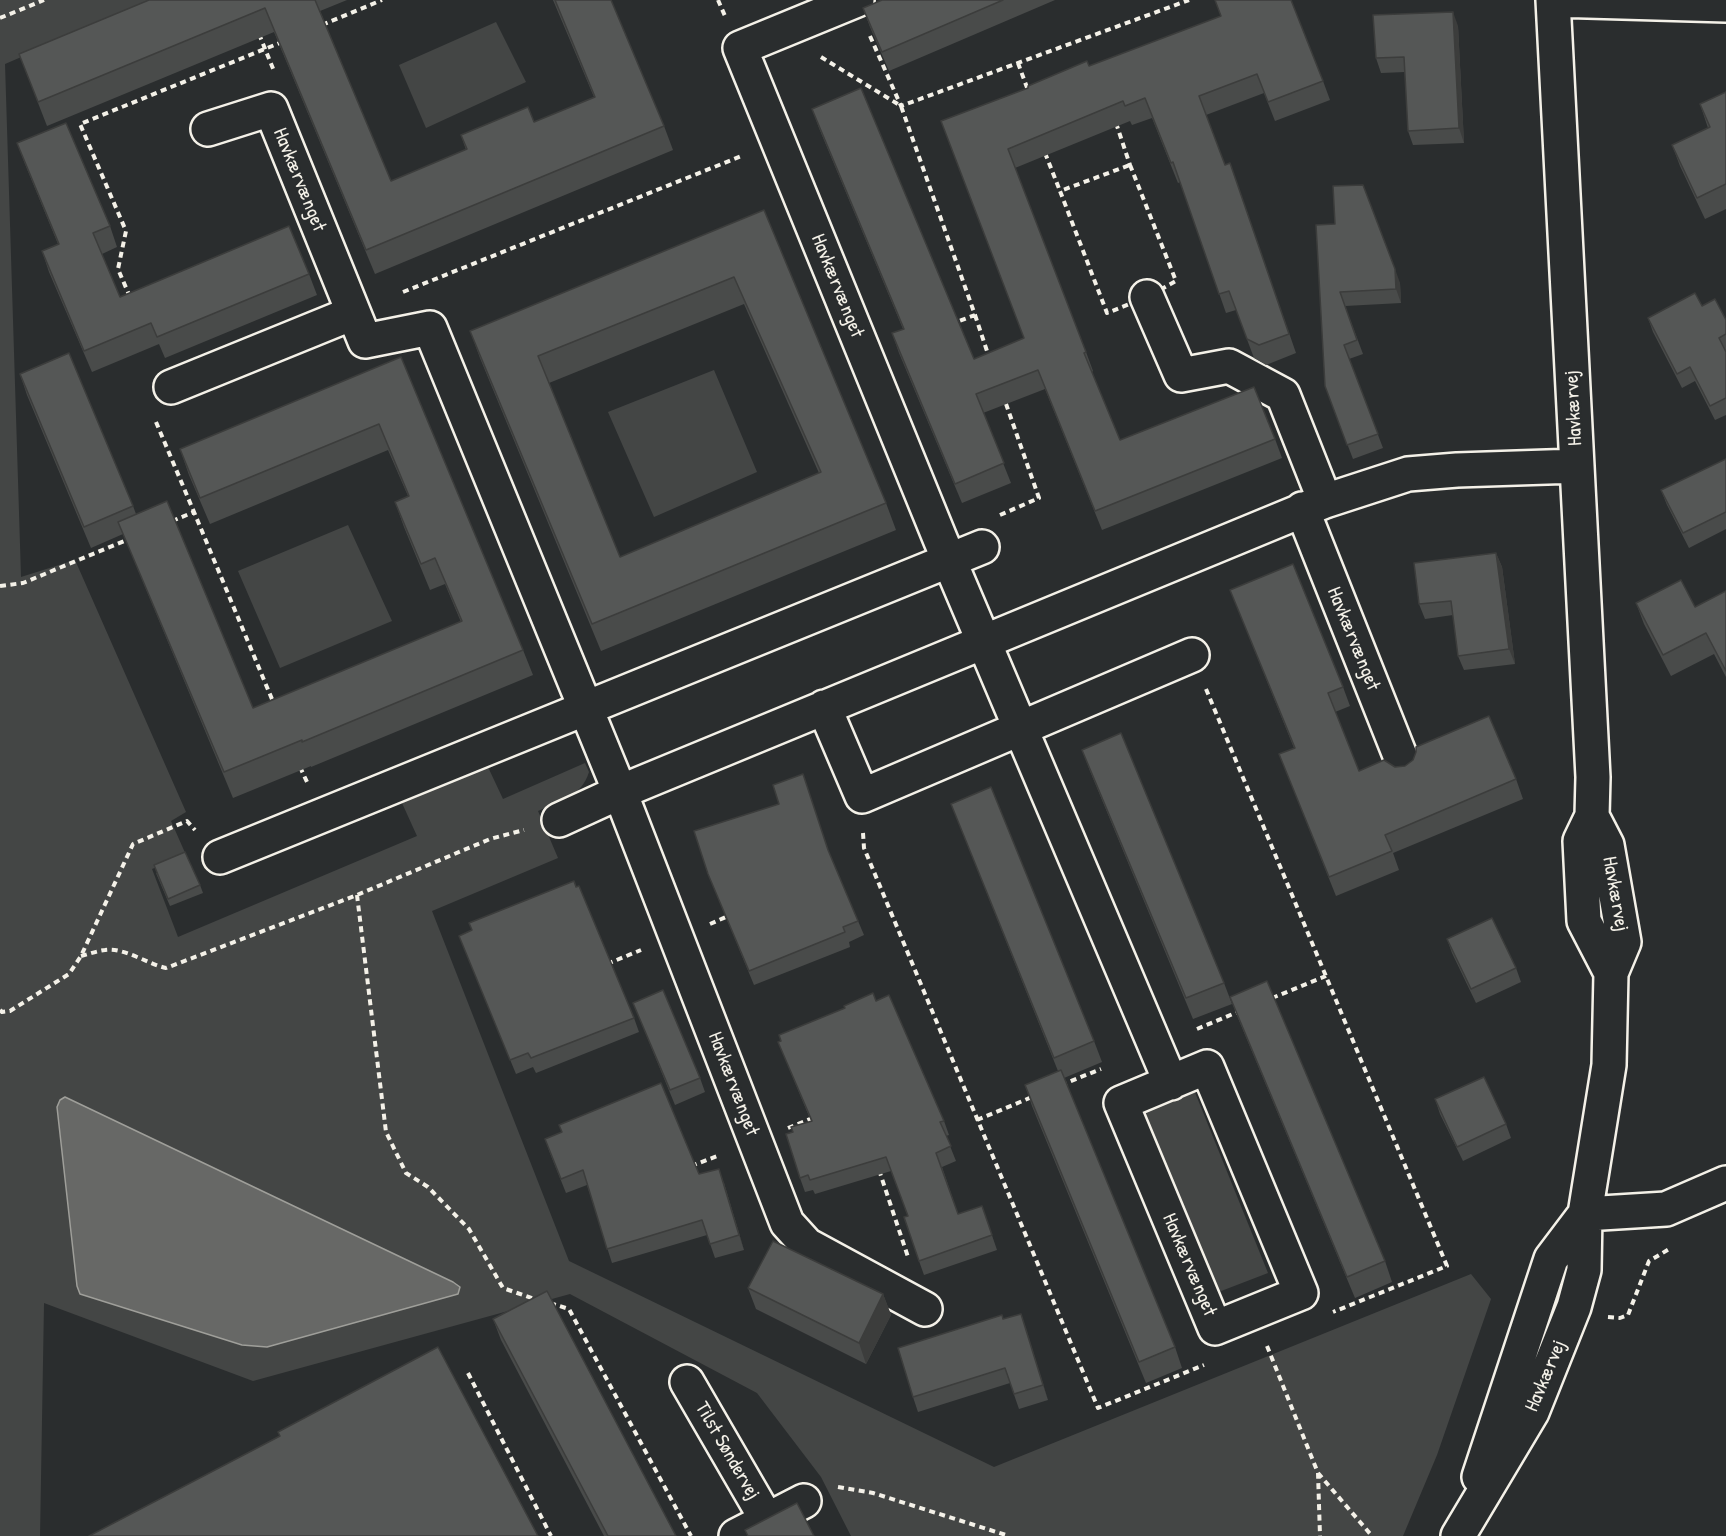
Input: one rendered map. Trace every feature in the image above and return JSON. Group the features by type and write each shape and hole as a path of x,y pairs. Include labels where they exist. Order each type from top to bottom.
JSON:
{"street":[{"name":"Havkærvænget","path":"856,0 793,18 740,48 949,559 1171,1083"},
{"path":"1553,0 1726,5"},
{"name":"Havkærvej","path":"1461,1530 1533,1412 1574,1307 1584,1270 1585,1214 1609,1065 1611,973 1624,942 1607,845 1592,816 1593,777 1553,0"},
{"name":"Havkærvænget","path":"208,129 271,109 364,341 430,328 620,792 787,1223 807,1245 925,1309"},
{"name":"Havkærvænget","path":"1147,297 1181,375 1229,366 1283,395 1314,505 1405,768"},
{"path":"171,387 353,313"},
{"path":"559,820 620,792 984,640 1314,505 1408,474 1577,466"},
{"path":"220,857 982,547"},
{"path":"824,707 862,796 1192,655"},
{"name":"Havkærvænget","path":"1207,1067 1301,1293 1215,1328 1122,1103 1171,1083 1207,1067"},
{"path":"1585,1214 1666,1209 1726,1183"},
{"name":"Havkærvej","path":"1461,1530 1551,1259 1585,1214"},
{"name":"Tilst Søndervej","path":"687,1382 767,1520"},
{"name":"Tilst Søndervej","path":"736,1536 804,1501"}],"path":[{"path":"0,18 44,0"},
{"path":"318,27 382,0"},
{"path":"856,0 901,106 990,358"},
{"path":"901,106 1189,0"},
{"path":"793,18 901,106"},
{"path":"257,29 276,75 271,109"},
{"path":"132,301 118,269 126,231 80,124 286,40"},
{"path":"1018,63 1032,100"},
{"path":"1044,151 1107,313 1147,297 1176,281 1112,113"},
{"path":"353,313 778,141"},
{"path":"1060,191 1130,165"},
{"path":"953,323 975,315"},
{"path":"996,517 1040,498 1001,390"},
{"path":"154,418 276,707"},
{"path":"162,525 194,512"},
{"path":"0,586 23,583 130,539"},
{"path":"298,762 321,816"},
{"path":"81,956 107,949 123,952 151,965 166,968 357,895 490,839 559,820"},
{"path":"1,1011 10,1011 69,974 81,956 133,844 187,821 220,857"},
{"path":"357,895 386,1132 406,1173 428,1187 469,1229 503,1288 568,1309 691,1536"},
{"path":"878,1167 925,1309"},
{"path":"1574,1307 1608,1317 1620,1318 1628,1315 1649,1261 1677,1245"},
{"path":"1255,1312 1318,1473 1372,1536"},
{"path":"468,1373 551,1536"},
{"path":"1318,1473 1320,1536"},
{"path":"804,1501 839,1486 873,1493 1010,1536"}],"shaded area":[{"path":"0,0 154,0 5,64 21,577 75,560 186,812 171,821 186,855 152,869 178,937 417,836 402,803 487,765 503,799 585,763 589,772 581,787 562,801 538,811 558,858 432,911 569,1261 994,1467 1471,1274 1491,1299 1437,1455 1403,1536 851,1536 821,1477 757,1393 570,1294 253,1381 44,1303 40,1536 0,1536"},
{"path":"496,22 526,82 426,128 399,65"},
{"path":"714,370 757,472 654,517 608,412"},
{"path":"348,525 392,621 280,668 238,571"},
{"path":"1194,1090 1268,1273 1216,1293 1140,1112"},
{"path":"65,1097 453,1282 460,1287 458,1294 267,1347 242,1345 80,1294 77,1286 57,1107 60,1100"}],"building":[{"path":"149,0 315,0 391,181 467,149 461,135 528,107 534,122 595,97 555,0 611,0 664,126 366,250 265,8 38,102 19,54"},
{"path":"882,0 1003,0 882,52 863,8"},
{"path":"1215,0 1291,0 1323,81 1268,102 1257,74 1199,96 1225,165 1230,163 1289,334 1259,345 1247,339 1229,291 1219,294 1173,162 1171,163 1145,98 1125,106 1123,101 1008,149 1086,352 1084,353 1120,440 1254,387 1275,439 1095,511 1038,370 976,394 1004,463 955,484 892,333 904,329 812,109 861,88 974,359 1024,338 941,121 1028,88 1028,86 1087,61 1089,66 1221,16"},
{"path":"1453,12 1459,128 1408,131 1404,57 1376,58 1373,15"},
{"path":"1726,92 1726,184 1697,198 1672,145 1710,127 1700,104"},
{"path":"66,123 110,226 93,233 120,297 289,226 309,274 157,337 151,323 84,351 42,251 59,244 17,143"},
{"path":"1363,185 1395,269 1396,289 1340,292 1357,340 1344,345 1378,434 1347,445 1325,386 1316,225 1335,224 1333,186"},
{"path":"764,210 886,503 592,624 470,331","holes":["734,277 821,472 620,557 538,356"]},
{"path":"1695,293 1702,306 1715,299 1726,320 1726,334 1719,338 1726,352 1726,398 1710,406 1690,367 1677,374 1648,318"},
{"path":"69,353 133,506 84,527 20,374"},
{"path":"401,357 523,650 224,772 118,522 167,501 253,708 462,621 435,558 421,564 395,502 409,496 379,424 200,498 180,449"},
{"path":"1726,459 1726,512 1683,533 1661,490"},
{"path":"1496,553 1509,649 1458,656 1451,601 1419,604 1414,563"},
{"path":"1293,564 1343,687 1328,693 1359,771 1384,760 1395,767 1405,766 1413,760 1416,747 1489,716 1516,779 1385,835 1392,851 1329,877 1279,754 1295,748 1230,590"},
{"path":"1681,580 1695,607 1726,591 1726,671 1706,633 1663,655 1636,603"},
{"path":"1121,733 1224,983 1186,998 1082,750"},
{"path":"803,774 828,850 858,921 843,927 845,932 749,971 708,874 694,831 779,804 773,785"},
{"path":"991,787 1094,1041 1054,1058 951,804"},
{"path":"185,852 200,885 168,899 154,865"},
{"path":"574,881 576,887 579,886 634,1018 531,1058 528,1053 510,1060 459,936 472,930 469,923"},
{"path":"1492,918 1516,968 1471,989 1447,939"},
{"path":"1267,981 1385,1261 1347,1277 1230,997"},
{"path":"663,990 700,1078 670,1090 633,1003"},
{"path":"873,993 876,1001 889,995 944,1121 940,1122 951,1146 936,1153 958,1214 982,1206 992,1235 919,1261 904,1217 908,1216 886,1157 810,1180 808,1175 800,1178 786,1134 793,1132 791,1127 812,1121 778,1042 781,1041 779,1035 845,1008 844,1006"},
{"path":"1061,1070 1175,1347 1139,1362 1025,1085"},
{"path":"1484,1077 1506,1124 1457,1147 1435,1099"},
{"path":"661,1083 699,1174 719,1169 739,1235 710,1244 702,1220 607,1249 583,1170 561,1179 545,1139 562,1132 559,1125"},
{"path":"773,1241 883,1294 859,1343 748,1288"},
{"path":"547,1291 676,1536 608,1536 493,1319"},
{"path":"1021,1314 1043,1385 1014,1394 1005,1368 913,1397 898,1348 1002,1315 1003,1319"},
{"path":"438,1347 538,1536 89,1536 280,1436 278,1432"},
{"path":"797,1503 814,1536 748,1536 745,1530"}]}
